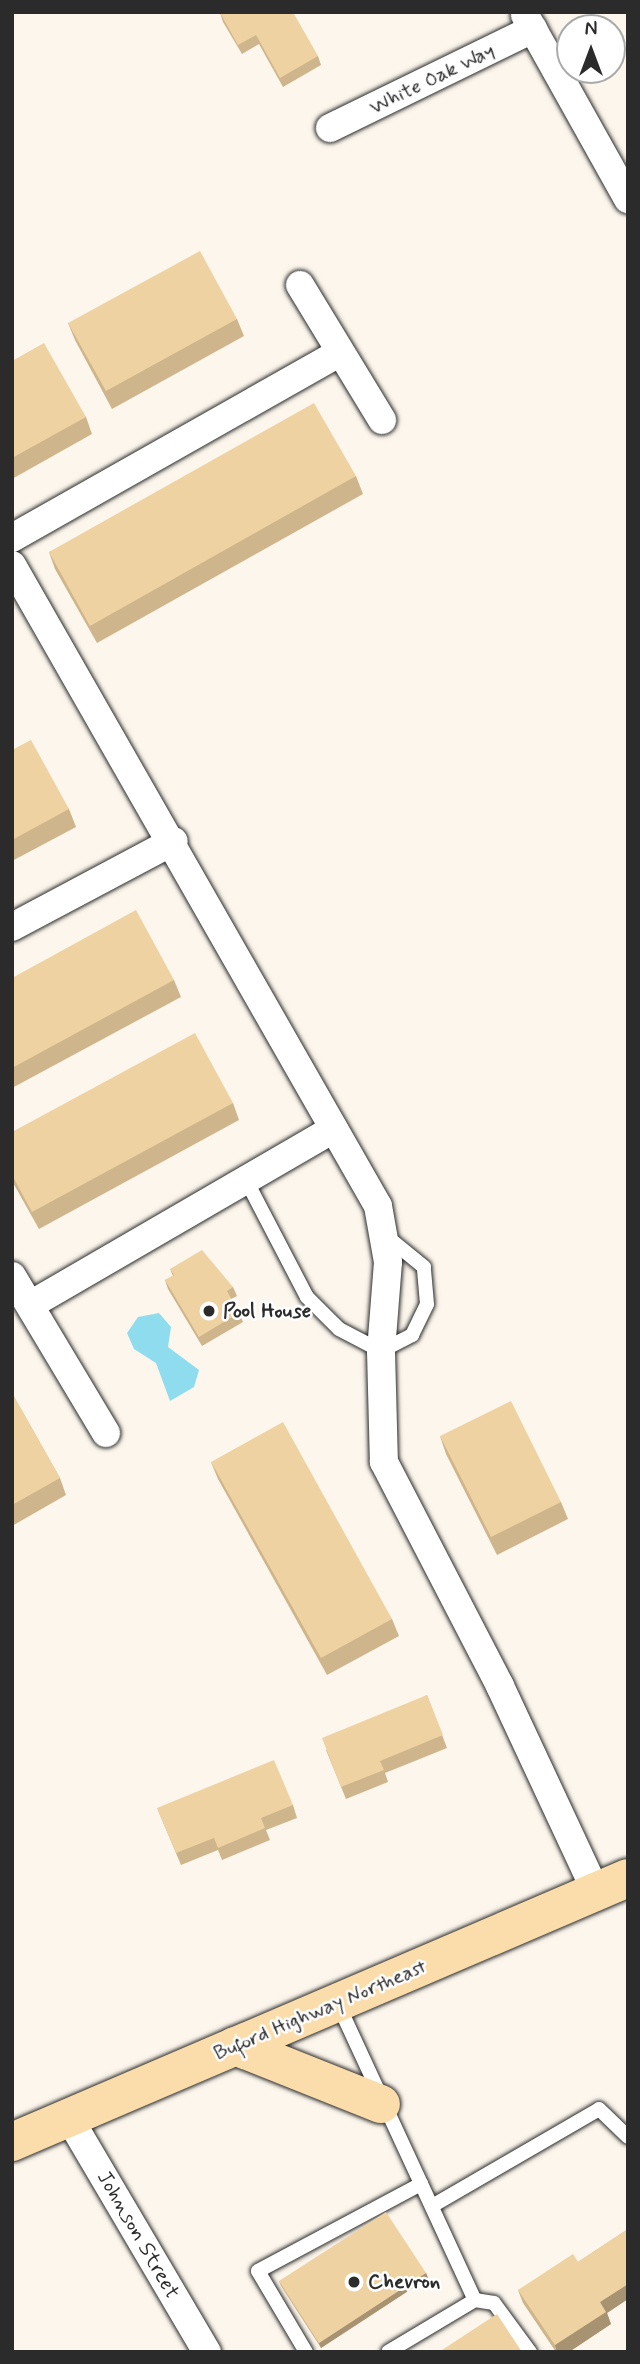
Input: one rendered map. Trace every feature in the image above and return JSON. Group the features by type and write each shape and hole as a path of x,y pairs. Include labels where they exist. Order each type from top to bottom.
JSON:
{"main road":[{"name":"Buford Highway Northeast","path":"12,2142 612,1885"},
{"path":"235,2046 382,2104"}],"street":[{"name":"White Oak Way","path":"330,128 528,21"},
{"path":"528,21 628,199"},
{"path":"300,285 382,420"},
{"path":"12,538 339,353"},
{"path":"12,565 174,841 378,1206 388,1262 381,1351 384,1462 500,1686 612,1885"},
{"path":"12,927 174,841"},
{"path":"30,1305 334,1129"},
{"path":"12,1276 106,1433"},
{"name":"Johnson Street","path":"69,2118 207,2352"}],"lane":[{"path":"246,1180 307,1297 339,1329 381,1351 412,1335 427,1304 424,1267 383,1234"},
{"path":"337,2003 475,2300"},
{"path":"432,2206 599,2109 628,2137"},
{"path":"306,2352 258,2271 421,2184"},
{"path":"388,2352 475,2300 494,2303 530,2352"}],"water":[{"path":"159,1313 171,1327 168,1347 199,1370 194,1387 170,1401 156,1363 134,1349 127,1333 138,1317"}],"building":[{"path":"293,12 318,56 280,78 256,35 238,45 220,13"},
{"path":"200,251 237,319 106,391 68,323"},
{"path":"44,343 86,417 12,458 12,361"},
{"path":"314,403 356,476 90,626 49,552"},
{"path":"31,740 69,809 12,840 12,750"},
{"path":"136,910 174,980 12,1068 12,978"},
{"path":"195,1033 233,1103 32,1212 12,1175 12,1132"},
{"name":"Pool House","path":"202,1250 233,1287 227,1291 239,1313 199,1337 165,1280 174,1275 170,1269"},
{"path":"12,1393 60,1478 12,1505"},
{"path":"511,1401 561,1502 491,1537 440,1436"},
{"path":"283,1422 392,1619 321,1658 211,1462"},
{"path":"427,1695 443,1735 380,1761 384,1770 341,1787 322,1738"},
{"path":"274,1760 293,1805 261,1818 265,1828 218,1848 214,1838 176,1853 157,1808"},
{"name":"Chevron","path":"386,2212 426,2273 319,2343 279,2281"},
{"path":"628,2229 628,2284 600,2302 606,2312 555,2345 518,2290 573,2254 578,2262"},
{"path":"497,2314 522,2352 439,2352"}],"place":[{"name":"Pool House","path":"209,1311"},
{"name":"Chevron","path":"354,2282"}]}
